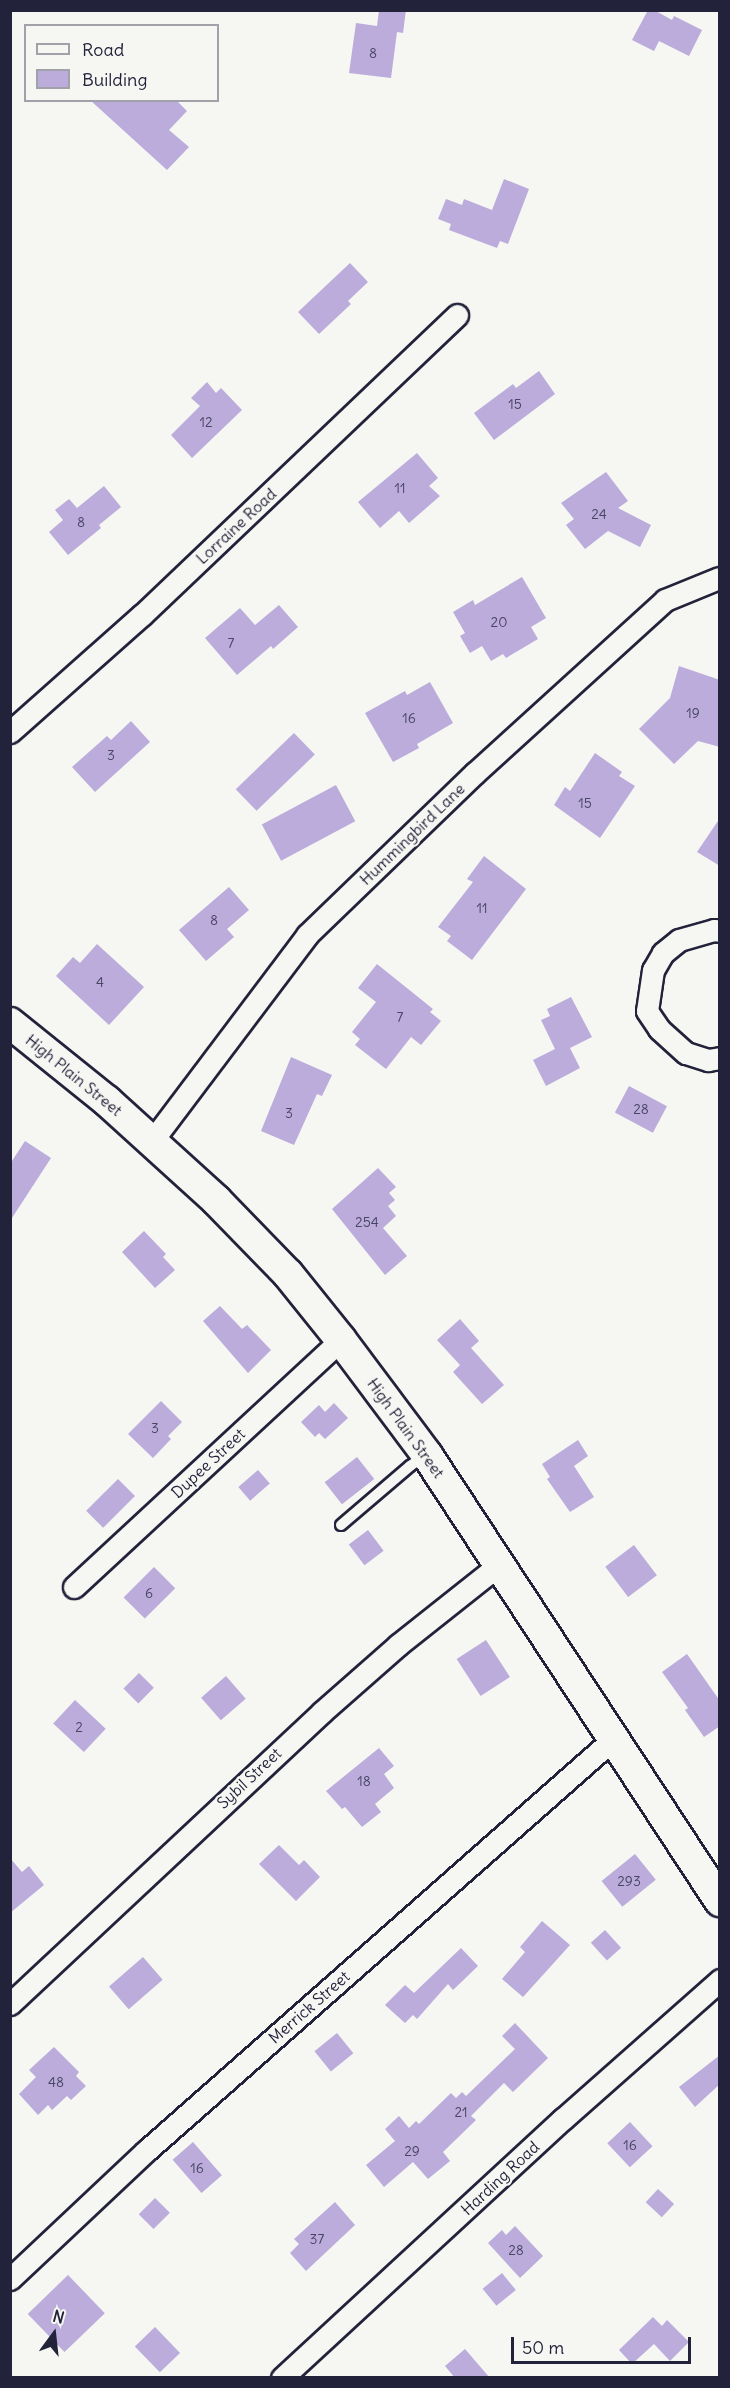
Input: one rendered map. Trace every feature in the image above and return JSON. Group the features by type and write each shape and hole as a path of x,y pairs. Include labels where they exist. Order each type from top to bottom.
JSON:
{"main road":[{"name":"High Plain Street","path":"14,1035 107,1101 216,1200 288,1274 341,1340 427,1455 612,1740 720,1901"}],"street":[{"name":"Lorraine Road","path":"10,732 142,615 422,351 457,315"},
{"name":"Hummingbird Lane","path":"152,1141 307,935 475,773 665,600 719,578"},
{"path":"720,931 714,930 679,940 663,952 652,970 647,1011 658,1029 686,1053 708,1060 720,1058"},
{"name":"Dupee Street","path":"74,1587 341,1340"},
{"name":"Sybil Street","path":"10,2004 322,1712 398,1645 499,1565"},
{"name":"Merrick Street","path":"10,2279 146,2151 612,1740"},
{"name":"Harding Road","path":"282,2378 563,2119 720,1980"}],"lane":[{"path":"341,1525 410,1466 427,1455"}],"building":[{"path":"379,10 406,10 403,33 397,32 391,78 349,73 356,23 377,26"},
{"path":"648,10 654,10 672,20 674,16 702,30 689,56 659,41 654,51 632,40"},
{"path":"92,102 178,102 187,111 169,130 189,147 167,170"},
{"path":"504,179 529,189 508,244 500,241 497,248 449,230 451,224 438,219 446,199 462,205 464,199 492,210"},
{"path":"350,263 368,282 348,301 351,304 319,334 298,312"},
{"path":"539,371 555,394 494,440 474,413 513,384 516,388"},
{"path":"207,382 216,393 221,388 242,410 192,458 171,435 200,406 191,398"},
{"path":"417,453 438,478 429,486 440,496 409,523 399,511 380,528 358,502"},
{"path":"606,472 628,501 618,508 651,525 640,547 608,531 585,549 566,525 574,519 561,503"},
{"path":"104,486 121,507 99,525 101,528 68,555 49,532 63,520 55,510 69,499 77,508"},
{"path":"522,577 546,618 531,627 538,639 506,658 503,654 491,661 482,646 470,653 460,636 465,633 453,612 473,600 475,605"},
{"path":"279,605 298,627 273,649 271,646 237,675 205,638 240,608 255,625"},
{"path":"679,666 720,680 720,747 698,741 674,764 639,729 670,698"},
{"path":"430,682 453,723 417,744 419,748 393,762 365,713 405,691 407,695"},
{"path":"131,721 150,742 95,792 72,767 107,736 111,740"},
{"path":"294,733 315,755 257,811 236,789"},
{"path":"595,753 622,772 619,776 635,786 600,838 554,805 565,787 570,791"},
{"path":"336,785 355,821 281,861 262,824"},
{"path":"720,818 720,866 697,852"},
{"path":"484,856 526,889 472,960 447,941 451,936 438,927 473,882 467,879"},
{"path":"229,887 249,910 227,929 234,937 206,961 179,930"},
{"path":"97,944 144,987 109,1025 56,976 73,957 80,963"},
{"path":"377,964 433,1009 430,1012 441,1021 421,1045 411,1037 386,1069 355,1045 360,1039 352,1032 376,1002 358,988"},
{"path":"571,997 592,1037 570,1048 580,1068 546,1086 533,1060 555,1049 541,1020 550,1016 547,1009"},
{"path":"291,1057 332,1075 322,1096 317,1094 294,1145 261,1131"},
{"path":"629,1086 667,1106 653,1133 615,1112"},
{"path":"25,1141 51,1158 10,1221 10,1164"},
{"path":"378,1168 396,1187 389,1193 395,1200 388,1206 396,1216 383,1228 407,1256 385,1275 332,1209"},
{"path":"144,1231 166,1254 163,1257 175,1270 155,1288 122,1252"},
{"path":"220,1306 242,1329 247,1325 271,1350 248,1373 203,1321"},
{"path":"460,1319 479,1341 471,1348 504,1385 482,1404 453,1372 460,1365 437,1340"},
{"path":"161,1401 182,1422 168,1436 171,1439 153,1458 128,1434"},
{"path":"334,1403 348,1418 325,1439 319,1433 315,1437 301,1422 319,1405 325,1412"},
{"path":"578,1440 588,1456 574,1466 594,1497 570,1512 547,1479 550,1477 542,1464"},
{"path":"357,1457 374,1479 342,1504 325,1482"},
{"path":"258,1470 270,1484 250,1501 238,1487"},
{"path":"118,1479 135,1496 103,1528 86,1511"},
{"path":"368,1530 384,1551 364,1565 349,1544"},
{"path":"634,1545 657,1575 628,1597 605,1567"},
{"path":"154,1567 175,1588 145,1619 124,1597"},
{"path":"486,1640 510,1677 481,1696 457,1659"},
{"path":"687,1654 720,1701 720,1726 704,1737 685,1710 688,1708 662,1672"},
{"path":"139,1673 154,1688 138,1703 123,1689"},
{"path":"226,1676 246,1699 221,1720 201,1698"},
{"path":"75,1700 106,1729 84,1752 53,1723"},
{"path":"379,1748 394,1766 384,1774 394,1788 375,1804 381,1812 362,1827 345,1807 342,1809 326,1791"},
{"path":"279,1845 299,1865 304,1860 320,1877 296,1901 259,1864"},
{"path":"635,1854 656,1880 622,1907 602,1881"},
{"path":"10,1858 22,1872 29,1866 44,1885 10,1913"},
{"path":"542,1921 570,1945 523,1997 502,1979 525,1952 520,1947"},
{"path":"605,1930 621,1948 607,1961 591,1943"},
{"path":"461,1948 478,1966 453,1990 448,1984 417,2019 413,2015 405,2023 385,2005 405,1985 414,1993"},
{"path":"143,1957 163,1980 129,2009 109,1987"},
{"path":"515,2023 548,2058 513,2092 504,2083 471,2116 476,2120 443,2152 450,2161 428,2179 413,2162 384,2187 366,2165 395,2141 385,2129 399,2116 409,2128 416,2121 419,2124 451,2093 456,2098 462,2092 466,2096 515,2049 502,2036"},
{"path":"337,2033 353,2053 331,2071 314,2051"},
{"path":"54,2047 79,2072 76,2076 86,2086 71,2100 67,2096 52,2110 48,2105 38,2115 19,2094 36,2077 29,2070"},
{"path":"720,2055 720,2084 695,2107 679,2087"},
{"path":"630,2122 653,2146 630,2167 607,2143"},
{"path":"193,2142 222,2175 201,2193 173,2160"},
{"path":"658,2189 674,2204 662,2217 646,2202"},
{"path":"155,2198 170,2213 154,2229 139,2214"},
{"path":"335,2202 355,2225 306,2271 290,2253 299,2244 294,2239"},
{"path":"515,2226 543,2256 520,2278 488,2243 502,2230 506,2235"},
{"path":"502,2273 516,2290 496,2306 483,2289"},
{"path":"68,2275 105,2313 65,2352 28,2314"},
{"path":"653,2317 662,2326 667,2320 689,2342 670,2361 654,2344 632,2364 619,2350"},
{"path":"155,2327 180,2353 160,2372 135,2346"},
{"path":"465,2349 490,2378 455,2378 445,2366"}]}
